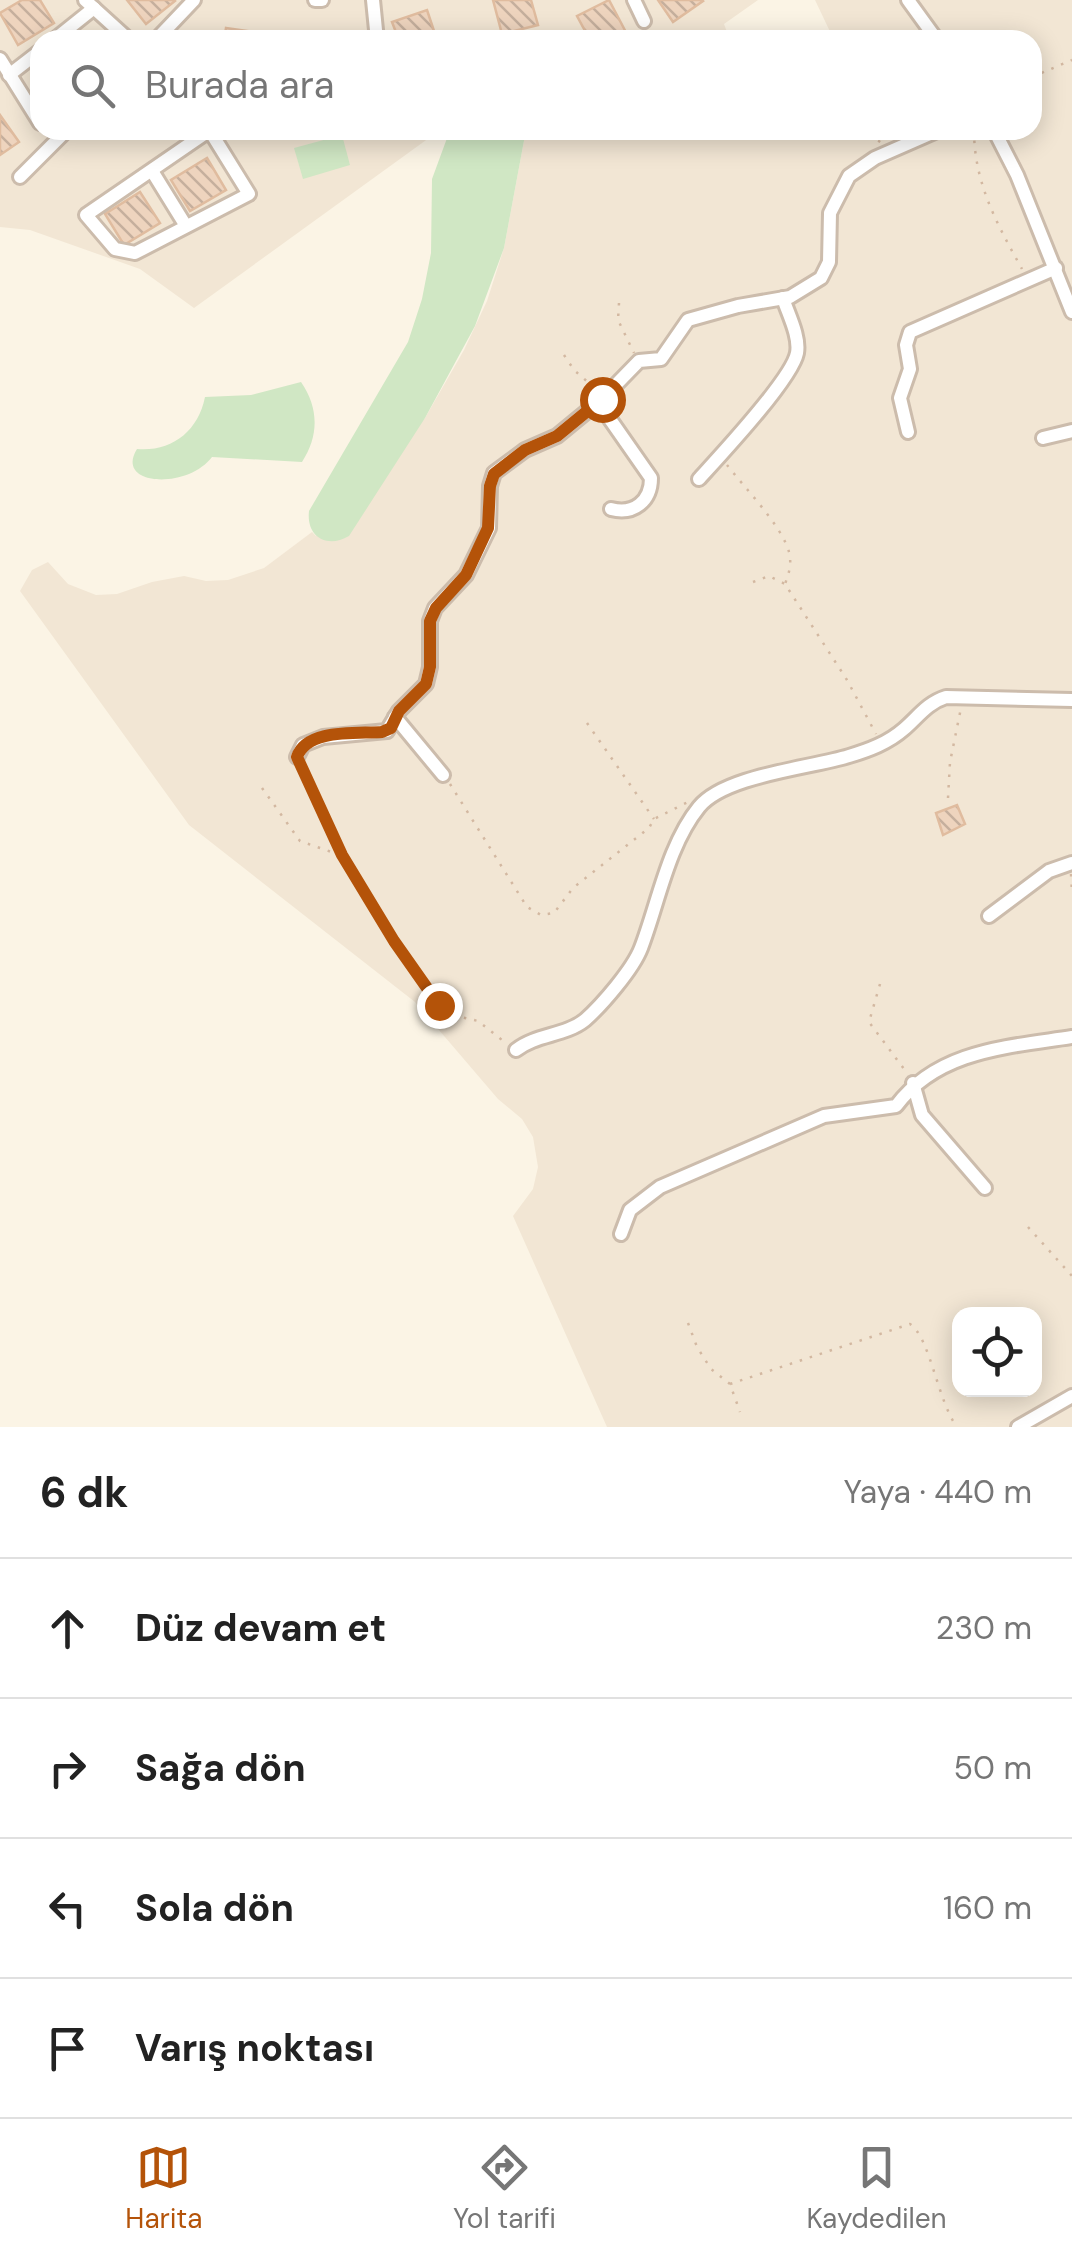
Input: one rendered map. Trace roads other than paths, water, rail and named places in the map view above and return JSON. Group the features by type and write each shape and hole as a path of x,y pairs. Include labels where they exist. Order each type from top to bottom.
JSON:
{"street":[{"path":"166,30 194,0"},
{"path":"374,0 376,30"},
{"path":"634,0 644,21"},
{"path":"908,0 930,30"},
{"path":"64,30 90,4 119,30"},
{"path":"0,59 30,108"},
{"path":"9,75 30,59"},
{"path":"51,140 54,144"},
{"path":"20,177 58,140"},
{"path":"197,140 86,215 115,249 135,254 248,194 215,140"},
{"path":"297,757 300,748 311,741 387,731 426,684 430,621 436,608 466,575 488,528 494,474 525,450 557,436 600,401 639,361 660,359 688,320 783,298 814,283 830,262 830,213 849,176 861,165 915,140"},
{"path":"998,140 1072,312"},
{"path":"152,171 186,226"},
{"path":"908,432 900,398 910,369 906,346 910,332 1056,268"},
{"path":"698,480 751,421 794,360 796,342 783,298"},
{"path":"600,401 651,478 650,491 642,504 627,511 612,509"},
{"path":"1043,438 1072,431"},
{"path":"516,1050 539,1036 581,1023 635,960 664,876 700,806 715,795 756,778 838,760 881,744 903,730 931,703 962,696 1072,700"},
{"path":"395,717 443,775"},
{"path":"988,916 1049,871 1071,865"},
{"path":"621,1234 630,1210 660,1187 824,1116 896,1106 913,1083 948,1062 1002,1048 1072,1038"},
{"path":"913,1083 922,1115 985,1188"},
{"path":"1018,1427 1072,1396"}]}
